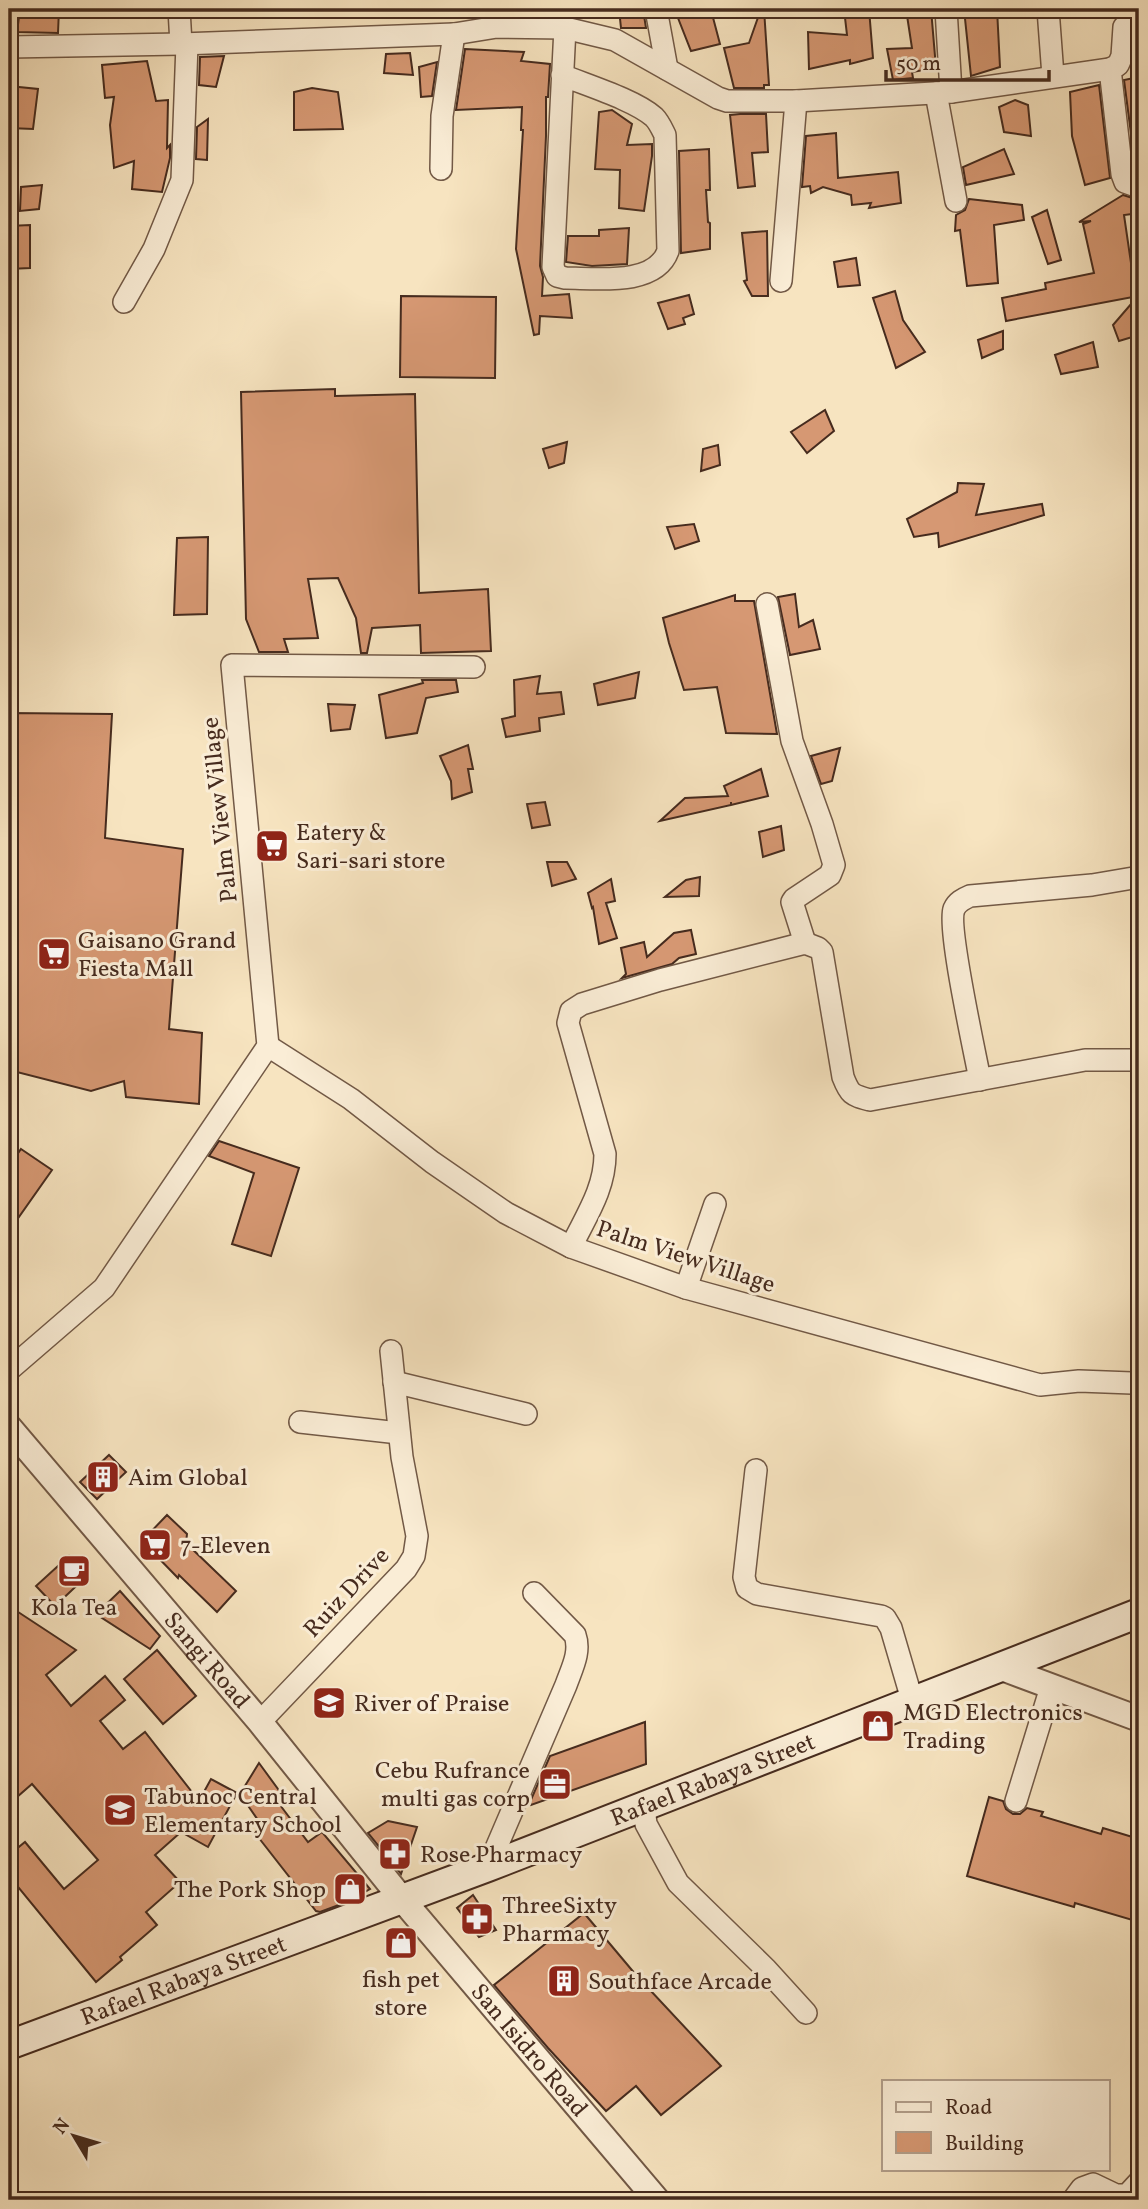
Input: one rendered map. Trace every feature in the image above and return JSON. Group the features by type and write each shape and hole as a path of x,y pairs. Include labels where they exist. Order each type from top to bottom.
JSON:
{"main road":[{"name":"Rafael Rabaya Street","path":"9,2045 645,1807 1139,1613"}],"street":[{"path":"124,302 154,249 182,180 184,44 179,9"},
{"path":"656,9 667,69"},
{"path":"946,9 943,92 956,201"},
{"path":"1048,9 1054,76"},
{"path":"9,47 184,44 454,34 497,27 565,28 615,40 711,95 727,100 796,101 943,92 1110,69 1118,65 1122,56 1124,27 1131,22 1139,22"},
{"path":"562,75 616,96 652,115 666,135 668,251 665,259 646,273 629,278 565,278 556,275 553,267 562,75 565,28"},
{"path":"441,169 442,116 454,34"},
{"path":"1110,69 1125,182 1139,187"},
{"path":"781,281 796,101"},
{"path":"767,604 792,741 834,865 830,874 792,902 805,943"},
{"name":"Palm View Village","path":"474,667 232,665 268,1046 351,1099 432,1162 506,1213 570,1247 686,1288 1040,1385 1079,1381 1132,1384 1139,1381"},
{"path":"980,1080 956,947 953,911 957,903 970,896 1091,885 1139,877"},
{"path":"570,1247 602,1185 605,1172 605,1154 568,1023 571,1011 582,1004 660,980 805,943 822,952 843,1077 849,1091 855,1096 870,1100 1085,1060 1139,1060"},
{"path":"9,1370 104,1288 268,1046"},
{"path":"686,1288 715,1204"},
{"name":"Ruiz Drive","path":"260,1723 406,1569 414,1556 417,1536 399,1433 391,1351"},
{"path":"394,1382 526,1414"},
{"path":"300,1422 399,1433"},
{"name":"Sangi Road","path":"9,1427 260,1723 401,1898"},
{"path":"756,1470 744,1577 747,1588 757,1594 885,1618 891,1628 913,1703"},
{"path":"488,1867 577,1654 575,1635 534,1592"},
{"path":"1002,1668 1139,1719"},
{"path":"1016,1801 1051,1687"},
{"path":"645,1807 646,1824 678,1883 806,2013"},
{"name":"San Isidro Road","path":"401,1898 657,2200"},
{"path":"1073,2200 1082,2188 1093,2184 1116,2194 1127,2195 1139,2184"}],"building":[{"path":"20,9 59,9 58,33 17,32"},
{"path":"619,9 643,9 646,28 621,28"},
{"path":"761,9 764,9 769,85 764,85 764,88 734,88 724,48 749,43"},
{"path":"844,9 869,9 873,58 809,69 808,32 847,35"},
{"path":"906,9 931,9 936,68 912,72 913,78 893,80 887,49 912,48"},
{"path":"964,9 997,9 1000,67 971,76"},
{"path":"711,10 720,44 691,51 678,18"},
{"path":"465,49 524,52 521,61 550,64 546,97 540,266 543,277 542,296 569,294 572,318 540,316 539,334 534,335 516,249 522,107 456,110"},
{"path":"410,53 413,75 384,73 386,54"},
{"path":"224,56 216,87 199,85 200,57"},
{"path":"147,61 156,101 168,100 167,148 170,145 170,158 162,192 132,189 134,161 114,168 110,125 114,97 105,98 102,65"},
{"path":"437,62 432,96 421,97 419,67"},
{"path":"1139,77 1139,171 1136,172 1124,80"},
{"path":"1099,85 1110,178 1085,185 1072,136 1070,92"},
{"path":"9,86 38,89 33,129 9,128"},
{"path":"312,88 338,92 343,129 294,130 294,92"},
{"path":"1015,100 1028,105 1031,136 1004,132 999,107"},
{"path":"612,110 632,124 627,145 652,144 644,211 619,208 620,170 595,169 599,112"},
{"path":"766,114 768,152 752,153 755,186 738,188 730,115"},
{"path":"208,119 207,160 196,159 197,127"},
{"path":"836,133 838,178 898,172 901,203 869,208 871,203 852,205 851,195 823,187 811,193 810,186 802,187 806,136"},
{"path":"709,149 710,190 706,190 710,249 681,253 679,151"},
{"path":"1004,149 1014,174 966,185 963,167"},
{"path":"42,185 39,209 20,211 21,187"},
{"path":"1123,195 1139,200 1139,213 1124,215 1131,263 1139,261 1139,335 1119,341 1113,325 1138,296 1006,321 1002,298 1046,289 1045,283 1094,273 1083,224 1091,221 1079,222"},
{"path":"969,199 1022,205 1024,220 994,225 998,283 967,286 960,230 955,231 956,215 965,210"},
{"path":"1047,210 1061,260 1048,264 1032,217"},
{"path":"30,225 30,268 9,269 9,226"},
{"path":"629,228 627,264 592,266 566,262 568,236 599,236 599,230"},
{"path":"767,231 768,296 752,296 744,281 747,280 742,233"},
{"path":"856,258 860,285 838,287 834,262"},
{"path":"895,291 903,320 925,352 896,368 873,298"},
{"path":"689,295 694,314 683,318 685,324 668,329 658,303"},
{"path":"401,296 496,297 495,378 400,377"},
{"path":"1003,331 1003,349 982,358 978,340"},
{"path":"1093,342 1098,367 1061,374 1055,355"},
{"path":"335,389 335,396 415,394 419,593 488,589 491,651 421,653 420,625 372,628 367,653 361,653 356,618 338,578 308,579 318,638 284,639 288,652 259,652 246,619 241,392"},
{"path":"825,410 834,431 807,453 791,432"},
{"path":"567,442 564,463 549,468 543,449"},
{"path":"718,445 720,465 701,471 703,449"},
{"path":"958,483 984,484 976,515 1042,504 1044,515 939,547 938,533 914,537 907,519 957,492"},
{"path":"694,524 699,541 675,549 667,527"},
{"path":"208,537 207,614 174,615 177,538"},
{"path":"795,594 799,627 813,620 820,649 790,655 778,597"},
{"path":"735,595 735,601 754,601 777,734 726,733 717,687 684,690 669,643 663,618"},
{"path":"639,672 635,698 598,705 594,684"},
{"path":"540,676 537,694 561,692 564,714 539,718 540,731 506,737 502,719 515,716 514,680"},
{"path":"422,680 456,680 458,692 426,698 417,733 386,738 379,695 423,683"},
{"path":"328,704 355,705 350,729 331,731"},
{"name":"Gaisano Grand Fiesta Mall","path":"9,713 112,714 105,838 183,849 169,1029 202,1033 199,1104 126,1097 124,1081 91,1091 9,1070"},
{"path":"468,745 473,769 468,769 472,792 452,799 451,781 440,756"},
{"path":"840,748 832,781 821,784 811,756"},
{"path":"761,769 768,796 660,821 685,798 728,796 724,786"},
{"path":"545,802 550,825 532,828 527,804"},
{"path":"781,826 784,850 763,857 759,832"},
{"path":"547,862 567,862 576,879 552,886"},
{"path":"700,877 699,896 665,897 686,880"},
{"path":"611,879 615,901 606,903 617,938 599,944 588,893"},
{"path":"691,930 696,954 679,958 672,964 622,978 626,974 621,948 644,942 647,957 674,933"},
{"path":"219,1141 299,1168 271,1256 232,1244 254,1173 209,1156"},
{"path":"21,1149 52,1170 9,1231 9,1166"},
{"name":"Aim Global","path":"109,1455 126,1472 97,1499 80,1482"},
{"path":"167,1515 187,1534 186,1543 236,1591 217,1612 179,1575 178,1578 142,1541"},
{"path":"69,1556 87,1576 55,1606 36,1586"},
{"path":"120,1591 160,1636 150,1649 96,1614"},
{"name":"Tabunoc Central Elementary School","path":"9,1606 76,1650 46,1675 71,1706 105,1676 125,1700 100,1721 123,1749 145,1732 199,1801 211,1779 237,1793 208,1847 181,1832 155,1855 180,1882 146,1912 157,1925 96,1982 9,1876 9,1855 25,1842 64,1889 98,1860 32,1784 9,1804"},
{"path":"157,1650 196,1696 163,1724 124,1679"},
{"path":"645,1722 646,1764 531,1805 550,1756"},
{"path":"259,1763 286,1800 280,1805 308,1842 322,1832 370,1889 347,1902 316,1911 255,1833 262,1826 240,1794"},
{"path":"989,1797 1003,1801 1006,1809 1013,1814 1020,1814 1027,1808 1043,1812 1041,1816 1101,1834 1103,1828 1139,1839 1139,1922 1075,1903 1074,1907 967,1876"},
{"name":"Rose Pharmacy","path":"388,1821 417,1827 401,1874 368,1833"},
{"name":"ThreeSixty Pharmacy","path":"473,1895 496,1930 479,1937 457,1908"},
{"path":"584,1913 636,1975 721,2066 661,2115 636,2086 606,2111 494,1985"}],"place":[{"name":"Eatery & Sari-sari store","path":"272,846"},
{"name":"Gaisano Grand Fiesta Mall","path":"54,954"},
{"name":"Aim Global","path":"103,1477"},
{"name":"7-Eleven","path":"155,1545"},
{"name":"Kola Tea","path":"74,1571"},
{"name":"River of Praise","path":"329,1703"},
{"name":"MGD Electronics Trading","path":"878,1726"},
{"name":"Cebu Rufrance multi gas corp","path":"555,1784"},
{"name":"Tabunoc Central Elementary School","path":"120,1810"},
{"name":"Rose Pharmacy","path":"395,1854"},
{"name":"The Pork Shop","path":"350,1889"},
{"name":"ThreeSixty Pharmacy","path":"477,1919"},
{"name":"fish pet store","path":"401,1943"},
{"name":"Southface Arcade","path":"564,1981"}]}
